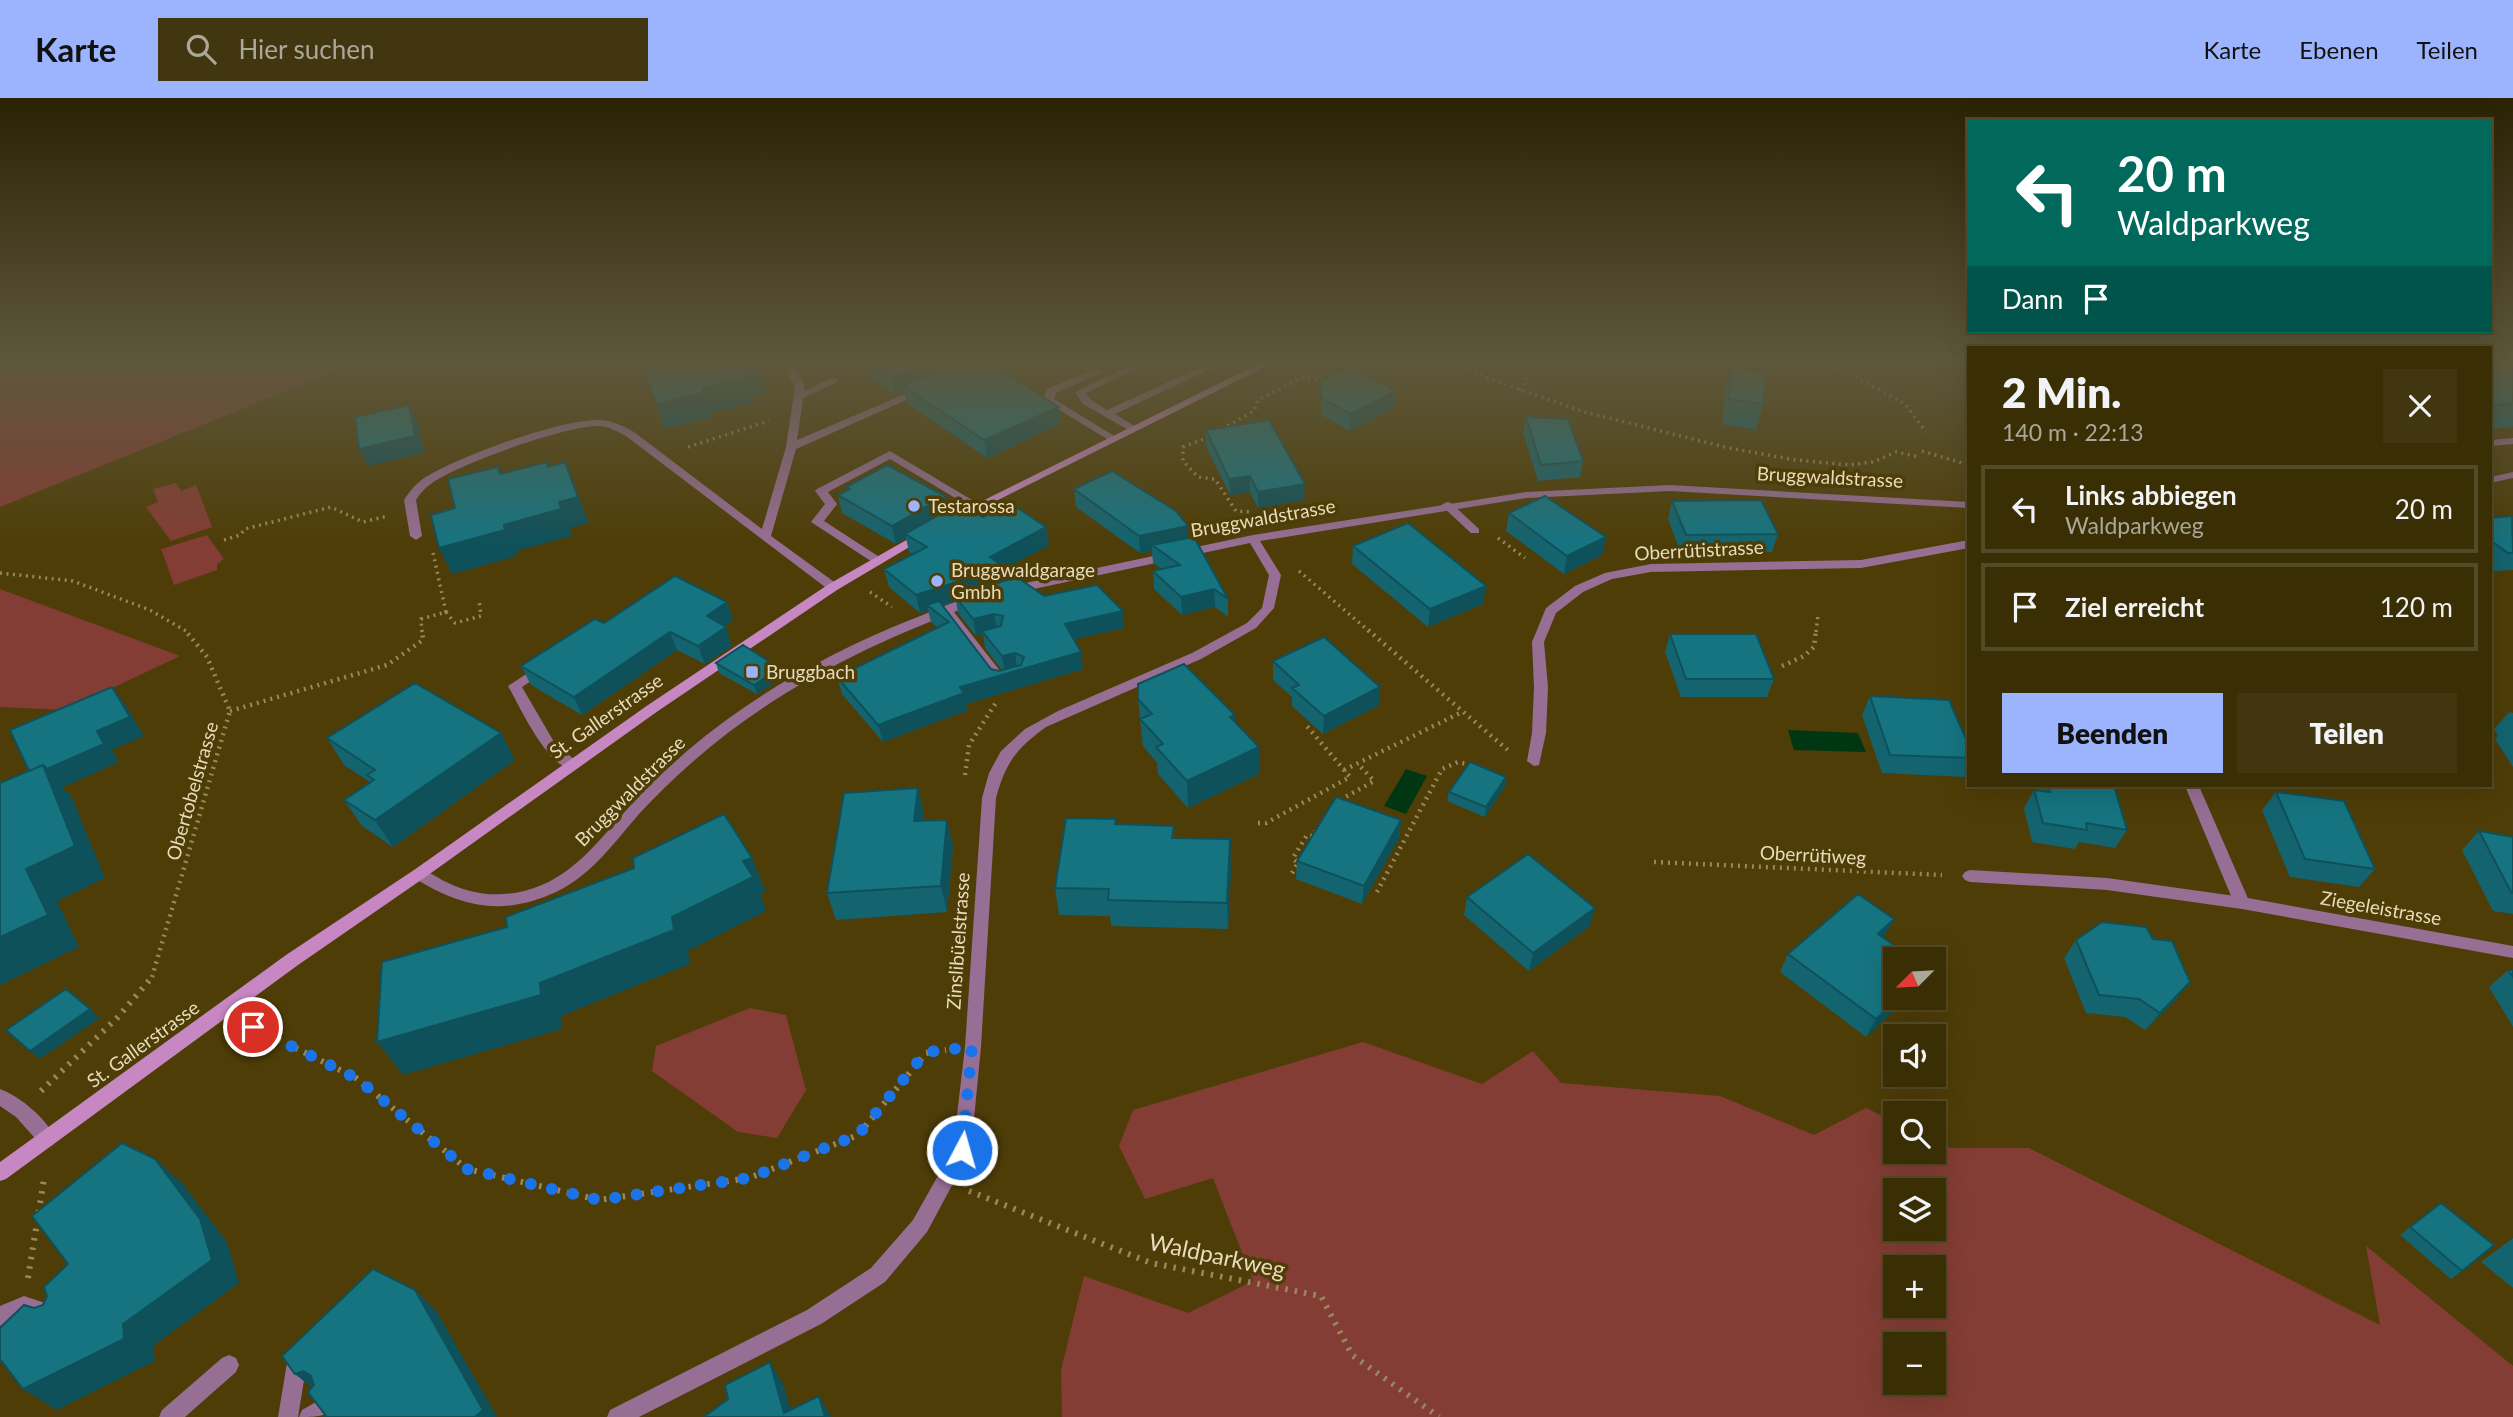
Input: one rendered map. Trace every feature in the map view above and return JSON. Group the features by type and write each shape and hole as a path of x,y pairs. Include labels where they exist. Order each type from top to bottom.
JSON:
{"main road":[{"name":"St. Gallerstrasse","path":"0,1173 292,960 833,587 976,506 1149,421"}],"street":[{"path":"765,537 791,447 795,421"},
{"path":"791,447 852,421"},
{"path":"1082,421 1112,439"},
{"path":"1117,421 1132,429"},
{"path":"416,536 410,500 417,489 433,477 558,430 598,423 615,426 630,434 833,587"},
{"path":"2492,443 2513,441"},
{"path":"877,561 817,522 831,504 821,491 890,454 976,506"},
{"path":"2492,480 2513,475"},
{"name":"Bruggwaldstrasse","path":"419,874 469,900 490,902 517,899 545,890 571,876 664,779 740,715 843,653 946,610 990,596 1107,568 1447,505 1576,491 1671,488 1967,505"},
{"path":"1447,505 1475,531"},
{"name":"Zinslibüelstrasse","path":"617,1417 814,1318 878,1275 920,1226 962,1150 989,798 998,765 1018,740 1041,724 1210,650 1255,624 1266,611 1275,575 1253,539"},
{"name":"Oberrütistrasse","path":"1534,761 1539,733 1541,687 1538,642 1550,611 1579,589 1609,576 1651,568 1861,564 1967,544"},
{"path":"946,610 979,643 1001,681 1018,676"},
{"path":"542,657 551,662 515,686 552,750 572,765"},
{"path":"2192,787 2242,903"},
{"name":"Ziegeleistrasse","path":"1970,876 2106,884 2242,903 2513,952"},
{"path":"0,1097 22,1111 47,1139"},
{"path":"0,1316 24,1306 56,1315"},
{"path":"288,1417 297,1363 316,1343"},
{"path":"169,1417 229,1365"},
{"path":"309,1417 328,1405"}],"path":[{"path":"686,448 767,421"},
{"path":"1238,421 1203,441 1183,447 1183,461 1198,477 1215,479 1236,511 1253,512"},
{"path":"1620,421 1729,448 1796,460 1850,466 1873,462 1896,452 1920,457"},
{"path":"1918,421 1927,432"},
{"path":"1922,451 1967,464"},
{"path":"225,540 240,535 245,529 331,507 363,522 396,514"},
{"path":"416,536 431,545 446,612 455,623 481,616 479,600"},
{"name":"Obertobelstrasse","path":"0,573 73,581 150,610 190,632 207,657 230,711 152,978 118,1017 22,1111"},
{"path":"1314,585 1505,749"},
{"path":"866,590 887,602"},
{"path":"230,711 387,665 423,640 421,619 446,612"},
{"path":"1782,666 1814,647 1818,615"},
{"path":"963,786 969,745 998,699 1001,681"},
{"path":"1344,770 1462,712"},
{"path":"1258,823 1266,823 1350,778 1306,725"},
{"path":"1377,892 1443,769 1458,762 1483,769"},
{"path":"1346,809 1334,805 1374,781 1358,764"},
{"path":"1292,873 1298,863 1293,858 1307,835 1312,836 1320,826"},
{"path":"1397,826 1409,830"},
{"name":"Oberrütiweg","path":"1654,862 1970,876"},
{"path":"253,1027 356,1078 467,1169 599,1200 749,1178 858,1135 926,1052 972,1047"},
{"path":"24,1306 44,1179"},
{"name":"Waldparkweg","path":"946,1182 1151,1263 1321,1296 1352,1355 1439,1417"}],"shaded area":[{"path":"0,421 213,421 0,507"},
{"path":"176,483 181,491 196,485 212,527 171,541 146,507 158,502 153,489"},
{"path":"207,535 224,559 217,564 217,570 174,585 161,549"},
{"path":"0,589 180,656 66,710 0,707"},
{"path":"1788,730 1858,733 1866,752 1794,750"},
{"path":"1406,769 1427,776 1406,814 1384,806"},
{"path":"750,1008 786,1015 806,1090 777,1138 738,1132 652,1071 656,1046"},
{"path":"1363,1042 1482,1084 1533,1051 1561,1083 1720,1096 1814,1135 1866,1108 1883,1116 1883,1164 1946,1164 1946,1146 1951,1148 2029,1148 2380,1325 2366,1246 2513,1366 2513,1417 1062,1417 1061,1370 1084,1276 1188,1313 1253,1281 1213,1178 1145,1199 1119,1146 1133,1110"}],"building":[{"path":"355,421 412,421 415,436 359,449"},
{"path":"955,421 1028,421 984,440"},
{"path":"1269,421 1305,484 1258,492 1250,476 1229,479 1206,430"},
{"path":"1527,421 1569,421 1583,461 1541,465"},
{"path":"547,462 548,467 565,462 578,497 559,502 561,509 504,525 505,530 439,548 431,515 455,508 448,479 498,467 500,474"},
{"path":"887,465 945,496 892,526 838,495 850,489 846,487"},
{"path":"1112,471 1176,511 1188,526 1139,536 1074,489"},
{"path":"1545,496 1606,537 1567,556 1509,513"},
{"path":"1761,500 1778,534 1686,535 1672,501"},
{"path":"1010,503 1046,527 990,557 1004,567 916,595 884,569 927,547 905,534 958,504 983,517"},
{"path":"2512,516 2513,553 2508,553 2492,541 2492,518"},
{"path":"1408,523 1486,586 1430,609 1353,546"},
{"path":"1194,537 1228,599 1214,589 1181,597 1153,571 1180,565 1152,545"},
{"path":"675,576 727,602 707,616 726,627 698,646 670,632 574,697 521,666 595,619 604,623"},
{"path":"1017,577 1044,596 1097,585 1123,611 1065,624 1081,652 960,687 964,693 878,725 837,677 949,622 927,605 939,601 991,669 999,671 1021,665 1024,657 1015,653 1002,656 982,631 1001,626 1003,616 994,614 973,619 955,596"},
{"path":"1670,634 1756,634 1774,679 1686,679"},
{"path":"1324,637 1380,687 1324,716 1292,688 1299,685 1273,661"},
{"path":"743,645 780,668 754,685 716,663"},
{"path":"1184,664 1235,715 1230,717 1259,747 1187,781 1156,747 1163,744 1140,719 1152,714 1138,699 1138,684"},
{"path":"415,683 501,733 375,820 344,800 374,780 367,775 375,770 327,738"},
{"path":"112,687 130,717 97,731 104,744 47,769 43,765 29,771 10,730"},
{"path":"1870,696 1949,700 1967,741 1967,758 1890,755"},
{"path":"1470,762 1506,777 1486,807 1449,792"},
{"path":"43,765 75,846 26,869 48,915 0,937 0,783"},
{"path":"2049,787 2114,787 2127,830 2086,823 2087,830 2043,823 2034,790 2050,792"},
{"path":"918,788 914,821 947,820 941,886 827,893 844,793"},
{"path":"2276,792 2344,801 2375,869 2305,859"},
{"path":"1336,797 1401,820 1364,886 1297,861"},
{"path":"724,814 752,858 743,861 753,877 672,917 674,930 540,983 541,995 377,1042 382,962 507,927 506,917 634,868 633,858"},
{"path":"1066,818 1116,819 1115,824 1174,826 1172,838 1230,839 1227,903 1108,900 1109,889 1055,888"},
{"path":"2479,831 2513,837 2513,893 2511,892"},
{"path":"1528,854 1595,908 1533,953 1467,897"},
{"path":"1858,894 1894,919 1878,934 1896,947 1883,947 1883,1010 1886,1010 1876,1019 1788,954"},
{"path":"2102,922 2146,927 2153,939 2172,941 2190,982 2160,1013 2139,999 2099,995 2076,940"},
{"path":"66,989 90,1009 30,1051 6,1030"},
{"path":"122,1143 155,1159 200,1219 212,1260 123,1324 124,1339 23,1389 0,1359 0,1328 24,1305 34,1308 43,1305 47,1296 44,1287 68,1264 32,1216"},
{"path":"2441,1203 2494,1245 2462,1271 2410,1227"},
{"path":"373,1269 415,1290 483,1410 475,1417 325,1417 308,1392 314,1385 311,1376 303,1371 295,1374 282,1356"},
{"path":"770,1362 784,1413 819,1396 825,1417 704,1417 728,1399 725,1385"}],"place":[{"name":"Testarossa","path":"914,506"},
{"name":"Bruggwaldgarage Gmbh","path":"937,581"},
{"name":"Bruggbach","path":"752,672"}],"route":[{"path":"253,1027 356,1078 467,1169 599,1200 749,1178 858,1135 926,1052 972,1047 962,1150"}]}
